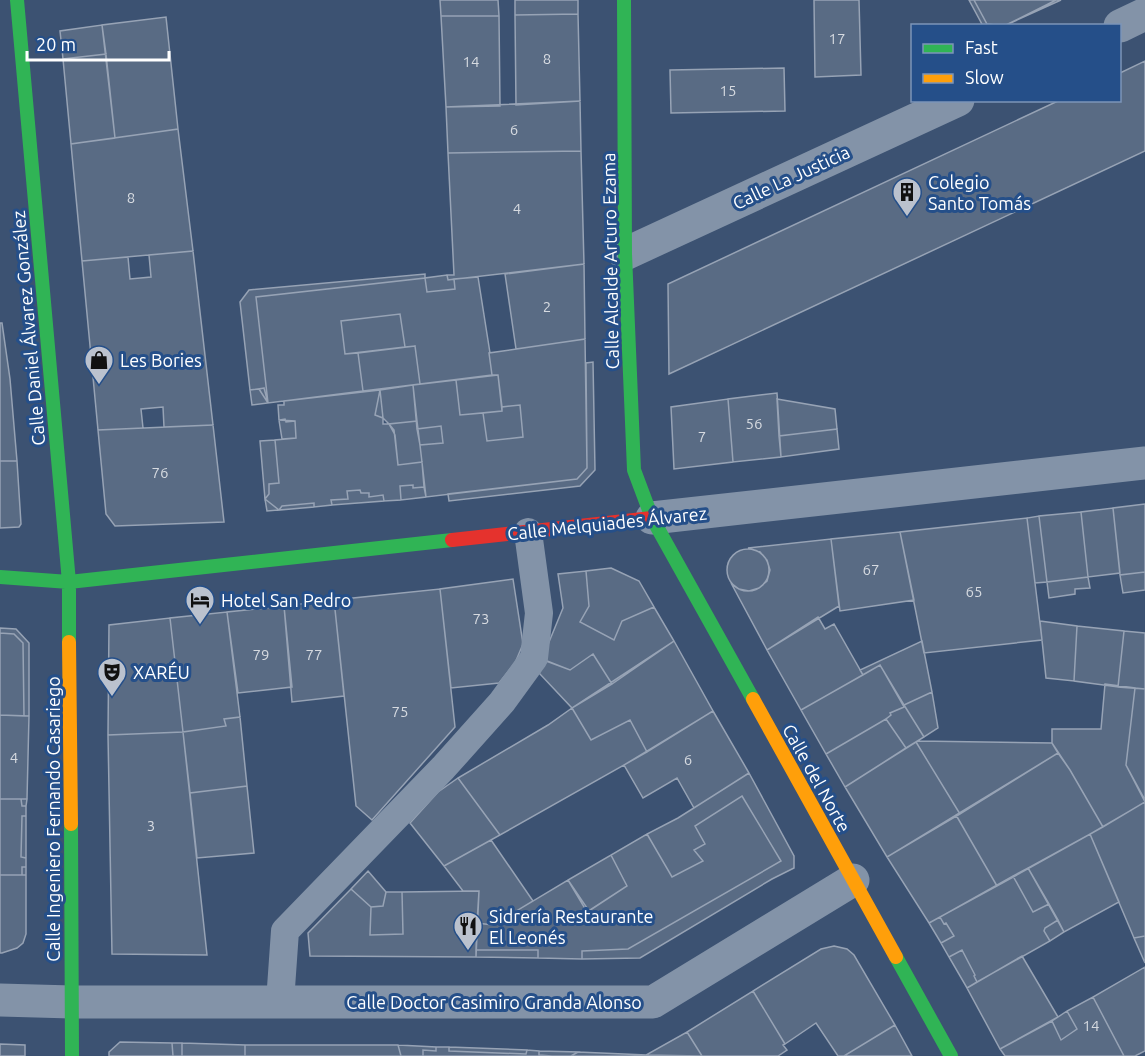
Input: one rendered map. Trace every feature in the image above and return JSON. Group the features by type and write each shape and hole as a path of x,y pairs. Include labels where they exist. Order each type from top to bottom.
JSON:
{"street":[{"name":"Calle Daniel Álvarez González","path":"17,0 69,582"},
{"name":"Calle Alcalde Arturo Ezama","path":"624,0 626,254 634,470 652,518"},
{"path":"1121,25 1145,14"},
{"name":"Calle La Justicia","path":"626,254 953,102"},
{"name":"Calle Melquiades Álvarez","path":"0,577 69,582 1145,463"},
{"name":"Calle del Norte","path":"652,518 951,1056"},
{"name":"Calle Ingeniero Fernando Casariego","path":"69,582 72,1056"},
{"name":"Calle Doctor Casimiro Granda Alonso","path":"0,1000 653,1002 854,880"}],"lane":[{"path":"280,1002 285,931 502,702 534,658 539,613 528,532"}],"building":[{"path":"440,0 498,0 499,16 441,16"},
{"path":"515,0 578,0 578,14 515,15"},
{"path":"814,0 859,0 861,75 815,77"},
{"path":"969,0 974,0 987,24 982,24"},
{"path":"974,0 1056,0 1008,24 987,24"},
{"path":"1056,0 1061,0 1008,24"},
{"path":"578,14 580,101 516,105 515,15"},
{"path":"441,16 499,16 500,106 446,107"},
{"path":"166,17 178,129 115,138 102,25"},
{"path":"102,25 106,54 63,59 60,31"},
{"path":"106,54 115,138 71,144 63,59"},
{"name":"Colegio Santo Tomás","path":"1145,61 1145,151 669,374 668,284 1056,102 1121,102 1121,73"},
{"path":"784,68 785,111 671,113 670,70"},
{"path":"580,101 581,151 448,153 446,107"},
{"path":"178,129 193,251 82,261 71,144"},
{"path":"581,151 584,264 448,280 447,275 454,275 448,153"},
{"path":"193,251 213,425 164,427 163,407 141,409 143,428 98,430 82,261 128,257 130,279 151,277 149,255"},
{"path":"584,264 585,339 516,349 505,274"},
{"path":"425,274 425,278 256,297 268,403 264,388 250,390 240,302 249,290"},
{"path":"447,275 448,280 454,279 455,289 427,292 425,278"},
{"path":"478,277 492,375 420,384 415,346 405,347 400,314 341,321 345,354 358,353 363,391 268,403 256,297 425,278 427,292 455,289 454,279"},
{"path":"400,314 405,347 345,354 341,321"},
{"path":"0,323 2,323 10,379 17,461 0,461"},
{"path":"585,339 587,468 577,479 426,497 420,445 443,443 441,426 417,429 413,385 456,380 460,415 483,413 487,441 523,437 520,405 502,407 498,375 492,375 489,353"},
{"path":"415,346 420,384 363,391 358,353"},
{"path":"593,362 595,470 580,486 449,501 448,494 577,479 587,468 586,363"},
{"path":"498,375 502,411 460,415 456,380"},
{"path":"413,385 417,421 389,424 383,418 380,390"},
{"path":"264,388 268,403 259,389"},
{"path":"259,389 268,403 252,405 250,390"},
{"path":"380,390 383,418 375,415"},
{"path":"380,390 375,415 383,418 383,424 389,424 394,430 398,465 422,462 424,487 400,486 401,500 384,501 383,495 369,497 369,493 361,493 360,490 347,491 348,499 331,500 332,505 314,507 314,503 282,506 279,510 265,499 269,494 269,484 279,483 275,440 296,438 295,421 279,420 278,405 284,405 284,401"},
{"path":"777,393 781,457 733,462 728,399"},
{"path":"728,399 733,462 674,469 671,407"},
{"path":"777,399 835,409 837,429 779,436"},
{"path":"520,405 523,437 487,441 483,413 502,411 502,407"},
{"path":"285,419 286,422 295,421 296,438 282,439 279,420"},
{"path":"417,421 422,462 398,465 395,435 389,424"},
{"path":"213,425 224,522 115,526 106,514 98,430"},
{"path":"441,426 443,443 420,445 417,429"},
{"path":"837,429 839,449 781,457 779,436"},
{"path":"275,440 279,483 269,484 269,494 265,499 260,441"},
{"path":"0,461 17,461 21,524 19,527 0,528"},
{"path":"413,485 413,488 424,487 426,497 401,500 400,486"},
{"path":"360,490 361,493 369,493 369,497 383,495 384,501 332,505 331,500 348,499 347,491"},
{"path":"265,499 279,510 267,511"},
{"path":"314,503 314,507 279,510 282,506"},
{"path":"1145,504 1145,572 1120,575 1113,508"},
{"path":"1113,508 1120,573 1088,577 1081,512"},
{"path":"1081,512 1088,577 1047,582 1039,516"},
{"path":"1039,516 1047,582 1035,583 1027,518"},
{"path":"1027,518 1042,640 924,653 900,532"},
{"path":"900,532 914,600 840,611 831,539"},
{"path":"831,539 839,606 767,650 731,583 739,589 749,591 759,588 767,581 770,570 767,560 760,552 748,548"},
{"path":"748,549 756,550 763,555 768,562 768,578 763,585 756,590 748,591 740,590 733,585 728,578 727,570 728,562 733,555 740,550"},
{"path":"611,568 639,581 654,607 622,621 614,640 580,622 589,606 586,571"},
{"path":"586,571 589,606 580,622 614,640 622,621 654,607 674,641 612,684 593,654 570,670 542,659 563,608 558,574"},
{"path":"1145,572 1145,590 1123,593 1120,575"},
{"path":"1088,577 1090,588 1075,589 1075,594 1049,598 1047,582"},
{"path":"513,579 523,644 515,663 499,683 451,688 440,589"},
{"path":"440,589 455,727 372,820 356,806 334,600"},
{"path":"334,600 344,696 292,702 284,606"},
{"path":"284,606 292,687 238,693 227,612"},
{"path":"227,612 240,717 224,719 226,726 183,732 170,618"},
{"path":"818,617 825,629 834,624 863,675 801,710 767,650"},
{"path":"170,618 183,732 108,735 109,625"},
{"path":"1040,621 1077,626 1074,681 1046,678"},
{"path":"1077,626 1124,631 1118,687 1074,681"},
{"path":"0,628 16,629 29,643 29,716 24,716 23,643 14,634 0,633"},
{"path":"1124,631 1145,633 1145,689 1118,687"},
{"path":"0,633 14,634 23,643 24,716 0,715"},
{"path":"674,641 713,711 647,752 630,720 591,740 572,708"},
{"path":"922,641 932,692 904,705 880,665 863,675 860,670"},
{"path":"593,654 612,684 572,708 539,673 546,661 570,670"},
{"path":"880,665 904,707 890,713 891,715 886,719 826,754 801,710"},
{"path":"1105,684 1135,688 1126,765 1145,802 1103,827 1052,743 1052,729 1101,729"},
{"path":"1135,688 1145,689 1145,800 1126,765"},
{"path":"932,692 938,728 924,737 904,705"},
{"path":"903,705 924,737 906,748 886,719 891,715 890,713 904,707"},
{"path":"572,708 591,740 630,720 647,752 500,835 458,778 548,725"},
{"path":"713,711 749,773 694,808 677,778 643,798 624,765"},
{"path":"0,715 29,716 27,799 0,799"},
{"path":"240,717 247,786 190,793 183,732 226,726 224,719"},
{"path":"886,719 906,748 845,787 826,754"},
{"path":"183,732 207,955 112,954 108,735"},
{"path":"916,742 1052,743 1058,753 960,814"},
{"path":"916,742 960,814 887,857 845,787"},
{"path":"1058,753 1103,827 997,886 956,815"},
{"path":"749,773 794,856 794,868 640,958 582,959 582,951 628,949 781,861 742,796 695,826 705,844 694,850 703,861 672,877 647,834 678,818"},
{"path":"458,778 500,835 444,866 410,823 438,792"},
{"path":"247,786 254,853 197,858 190,793"},
{"path":"742,796 781,861 628,949 582,951 582,959 538,958 538,950 476,950 477,923 493,925 568,880 587,912 627,886 611,855 647,834 672,877 703,861 694,850 705,844 695,826"},
{"path":"0,799 21,799 22,806 26,806 26,816 22,816 21,857 26,858 26,867 22,867 22,875 0,875"},
{"path":"21,799 27,799 26,806 22,806"},
{"path":"1145,802 1145,936 1134,938 1090,834"},
{"path":"956,815 997,886 929,923 887,857"},
{"path":"22,816 26,816 26,858 21,857"},
{"path":"1090,834 1119,902 1064,932 1028,868"},
{"path":"491,840 533,901 493,925 477,923 479,891 463,891 444,866"},
{"path":"611,855 627,886 589,911 568,880"},
{"path":"22,867 26,867 26,875 22,875"},
{"path":"1028,868 1049,904 1033,912 1013,876"},
{"path":"368,871 386,892 383,906 371,907 351,889"},
{"path":"0,875 26,875 26,934 23,943 17,948 2,953 0,953"},
{"path":"1013,876 1033,912 1049,904 1058,920 1045,928 1044,931 1050,941 977,982 962,950 949,957 941,943 954,936 940,917"},
{"path":"351,889 371,907 370,935 403,934 402,892 479,891 476,957 310,956 308,933"},
{"path":"386,892 402,892 403,934 370,935 371,907 383,906"},
{"path":"940,917 954,936 941,943 929,923"},
{"path":"1058,920 1064,932 1050,941 1044,931 1045,928"},
{"path":"1145,936 1145,963 1134,938"},
{"path":"834,946 847,949 854,955 895,1025 844,1056 838,1056 816,1023 785,1044 753,991 821,949"},
{"path":"476,950 538,950 538,958 476,957"},
{"path":"962,950 977,982 967,988 949,957"},
{"path":"1022,956 1058,1017 1000,1049 967,988"},
{"path":"1145,967 1145,1051 1135,1056 1124,1056 1093,997"},
{"path":"753,991 787,1050 778,1056 702,1056 687,1032"},
{"path":"1093,997 1124,1056 1005,1056 1000,1049 1052,1021 1061,1040 1077,1029 1067,1011"},
{"path":"1067,1011 1077,1029 1061,1040 1052,1021"},
{"path":"895,1025 912,1056 844,1056"},
{"path":"687,1032 702,1056 646,1055"},
{"path":"120,1042 172,1043 173,1056 109,1056 109,1052"},
{"path":"172,1043 182,1043 182,1056 173,1056"},
{"path":"182,1043 245,1045 245,1056 182,1056"},
{"path":"0,1044 25,1045 25,1056 0,1056"},
{"path":"245,1045 398,1045 401,1056 245,1056"},
{"path":"398,1045 436,1047 436,1051 423,1050 423,1056 401,1056"},
{"path":"436,1047 449,1047 449,1051 526,1054 527,1050 539,1051 539,1055 552,1056 423,1056 423,1050 436,1051"},
{"path":"449,1047 527,1050 526,1054 449,1051"},
{"path":"539,1051 578,1052 571,1056 552,1056 539,1055"},
{"path":"578,1052 646,1055 646,1056 571,1056"}],"traffic: fast":[{"path":"17,0 69,582 69,642"},
{"path":"624,0 625,254 634,470 652,518 753,699"},
{"path":"0,577 69,582 452,540"},
{"path":"71,824 72,1056"},
{"path":"896,957 951,1056"}],"traffic: slow":[{"path":"69,642 71,824"},
{"path":"753,699 896,957"}],"traffic: jam":[{"path":"452,540 652,518"}],"place":[{"name":"Colegio Santo Tomás","path":"907,218"},
{"name":"Les Bories","path":"99,386"},
{"name":"Hotel San Pedro","path":"200,626"},
{"name":"XARÉU","path":"112,698"},
{"name":"Sidrería Restaurante El Leonés","path":"468,952"}]}
